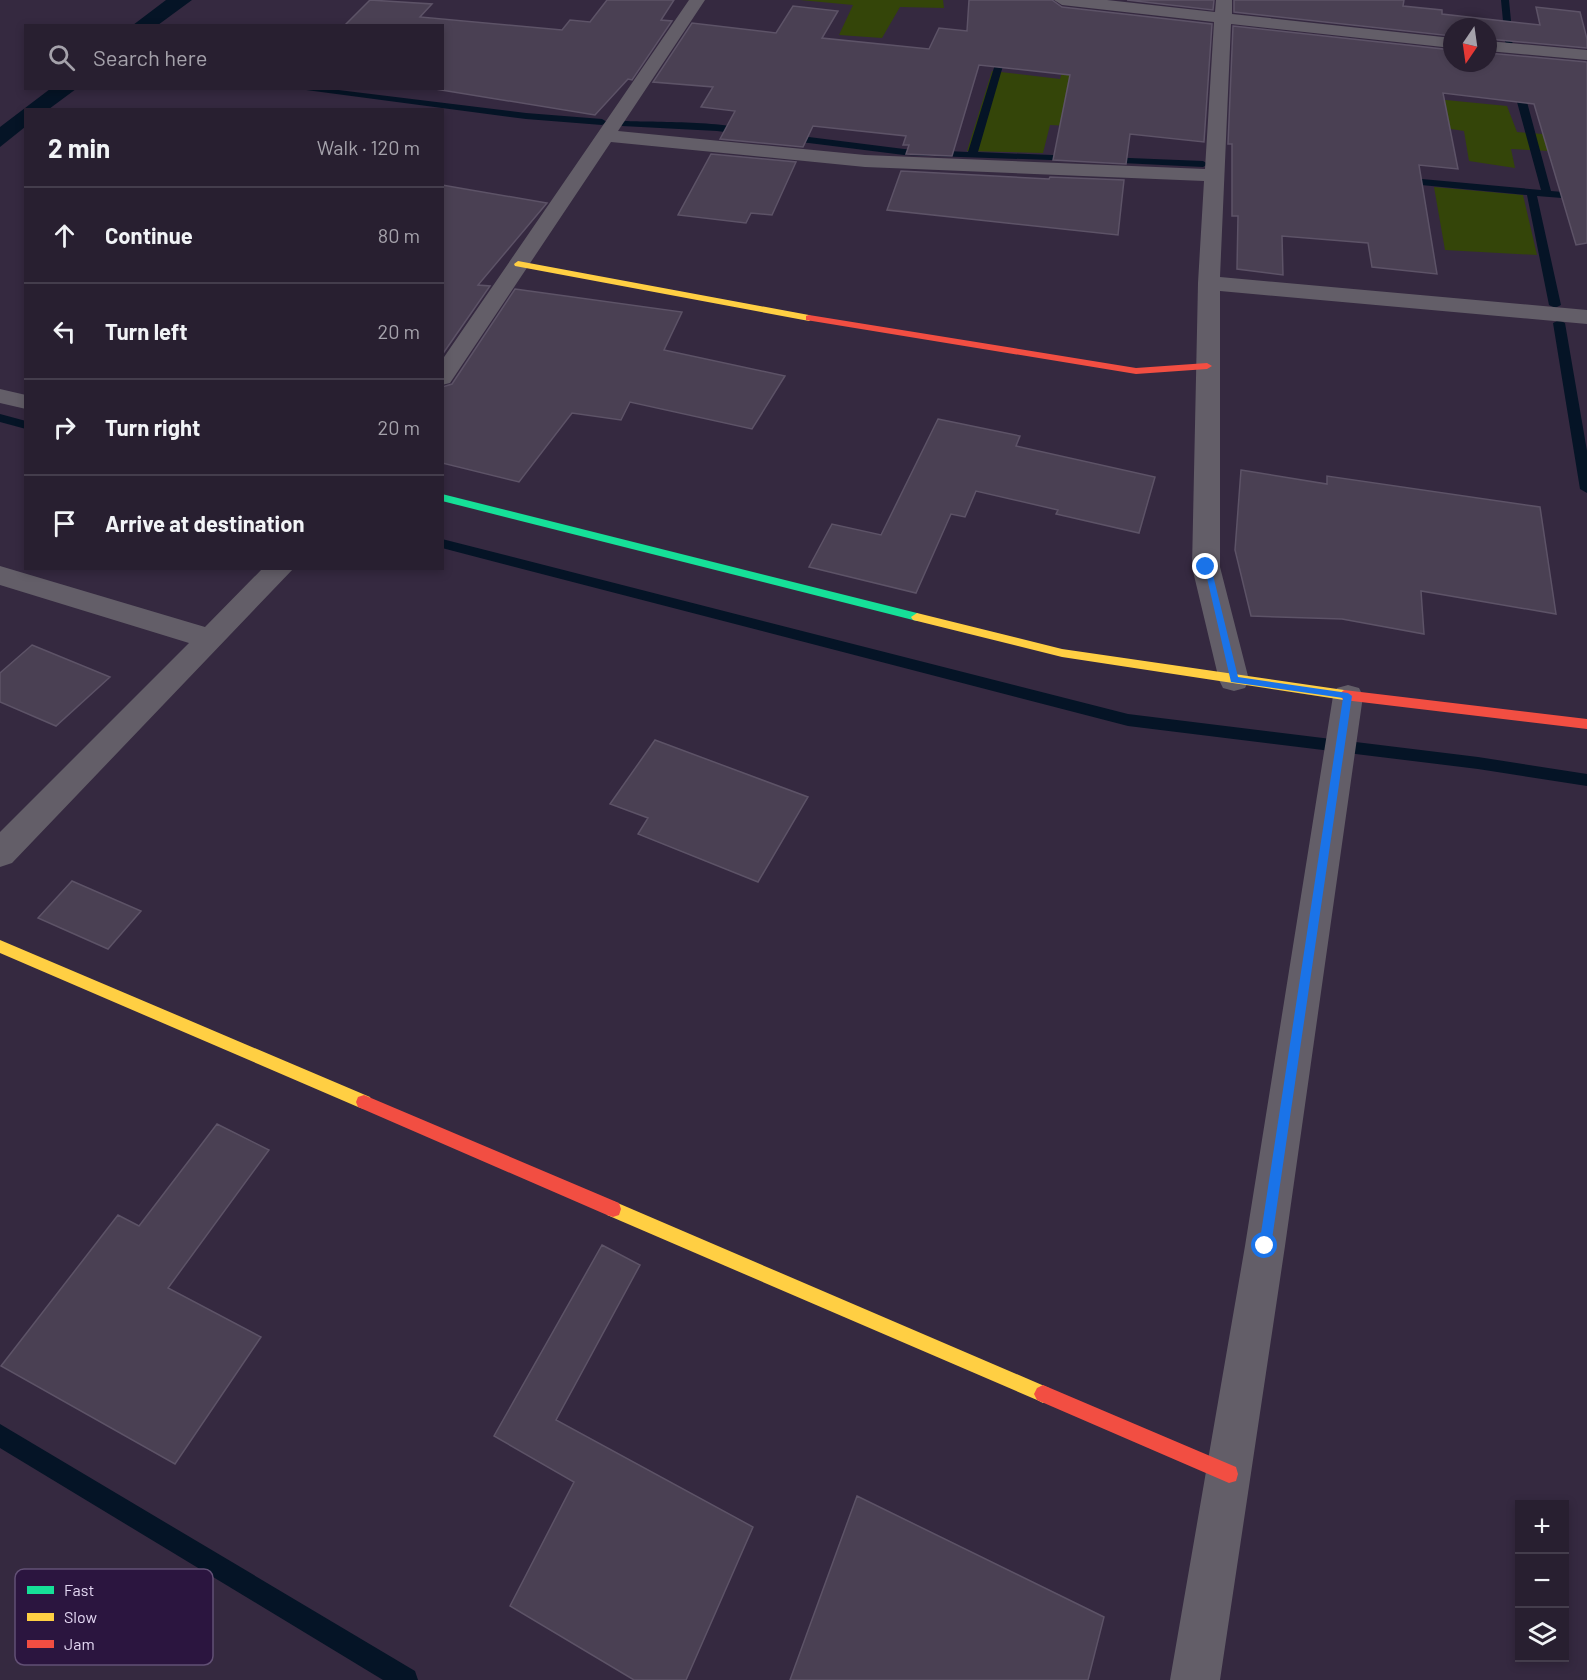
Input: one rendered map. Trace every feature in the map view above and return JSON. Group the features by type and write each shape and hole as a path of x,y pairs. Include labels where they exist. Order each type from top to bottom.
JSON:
{"street":[{"path":"444,375 697,0"},
{"path":"1062,0 1224,9 1443,41"},
{"path":"1224,9 1209,283 1206,567 1234,680"},
{"path":"1497,47 1587,55"},
{"path":"605,136 865,161 1215,174"},
{"path":"518,264 750,308 1136,371 1207,366"},
{"path":"1209,283 1587,317"},
{"path":"0,396 24,402"},
{"path":"444,498 1062,653 1348,696 1587,724"},
{"path":"0,853 278,570"},
{"path":"0,575 210,639"},
{"path":"1195,1680 1229,1474 1348,696"},
{"path":"0,946 1229,1474"}],"green space":[{"path":"800,0 943,0 944,8 900,7 882,38 839,35 853,5"},
{"path":"1063,68 1155,80 1092,127 1050,125 1043,153 967,151 992,71 1060,79"},
{"path":"1395,95 1507,106 1517,132 1568,136 1587,153 1511,149 1515,168 1469,161 1464,131 1412,123"},
{"path":"1434,187 1523,195 1537,255 1445,250"}],"water":[{"path":"166,0 192,0 159,24 134,24"},
{"path":"49,90 75,90 50,108 25,108"},
{"path":"24,109 24,128 0,147 0,127"}],"building":[{"path":"370,0 432,4 420,17 562,30 570,20 590,22 607,0 674,0 661,20 672,21 632,80 628,79 595,115 441,90 444,90 444,24 346,24"},
{"path":"969,0 1052,0 1062,7 1212,24 1204,142 1130,134 1126,164 1053,160 1070,75 979,65 952,156 906,154 909,145 903,145 906,136 813,126 803,147 720,139 735,111 701,107 713,87 653,82 692,23 776,33 793,6 838,11 822,38 929,49 939,28 967,31"},
{"path":"1127,0 1214,0 1213,10"},
{"path":"1234,0 1404,0 1403,6 1442,10 1442,14 1478,18 1443,18 1443,35 1234,12"},
{"path":"1536,7 1580,12 1587,48 1497,40 1497,20 1540,25"},
{"path":"1233,26 1443,49 1443,72 1497,72 1497,54 1587,62 1587,243 1576,245 1534,104 1443,93 1458,169 1419,165 1437,274 1372,267 1368,243 1282,236 1283,275 1237,269 1238,216 1232,216 1232,144 1228,144"},
{"path":"711,154 796,162 772,215 751,213 746,223 678,215"},
{"path":"901,171 1049,179 1050,177 1124,180 1118,235 887,210"},
{"path":"444,185 547,203 478,285 490,286 444,352"},
{"path":"515,289 682,312 664,350 785,376 752,429 630,402 621,420 572,413 519,482 444,463 444,386 452,384"},
{"path":"938,419 1020,436 1016,446 1155,477 1139,533 1056,514 1058,510 976,491 965,517 951,514 916,593 809,567 832,524 881,535"},
{"path":"1241,470 1327,484 1327,476 1540,507 1556,614 1421,591 1424,634 1342,619 1251,616 1235,550"},
{"path":"32,645 110,677 56,726 0,702 0,673"},
{"path":"655,740 808,797 758,882 638,834 648,818 610,804"},
{"path":"72,881 141,911 108,949 38,918"},
{"path":"217,1124 269,1150 168,1288 261,1337 175,1464 1,1366 118,1215 139,1226"},
{"path":"602,1245 640,1265 556,1420 753,1527 686,1680 634,1680 510,1606 574,1482 494,1436"},
{"path":"857,1496 1104,1617 1088,1680 790,1680"}],"waterway":[{"path":"1505,0 1509,42"},
{"path":"972,155 1005,45"},
{"path":"1516,80 1547,193"},
{"path":"312,90 526,116 602,122"},
{"path":"625,124 717,128 747,132"},
{"path":"785,137 904,152 972,155"},
{"path":"972,155 1076,159"},
{"path":"1105,160 1203,164"},
{"path":"1400,180 1531,192"},
{"path":"1531,192 1587,197"},
{"path":"1531,192 1555,305"},
{"path":"1559,323 1587,489"},
{"path":"0,418 24,424"},
{"path":"444,544 1128,720 1478,763 1587,780"},
{"path":"0,1435 406,1680"}],"traffic: fast":[{"path":"444,498 917,617"}],"traffic: slow":[{"path":"518,264 809,318"},
{"path":"917,617 1062,653 1344,695"},
{"path":"0,946 364,1102"},
{"path":"613,1209 1043,1394"}],"traffic: jam":[{"path":"809,318 1136,371 1207,366"},
{"path":"1344,695 1587,724"},
{"path":"364,1102 613,1209"},
{"path":"1043,1394 1229,1474"}],"route":[{"path":"1206,567 1234,680 1348,696 1265,1246"}]}
